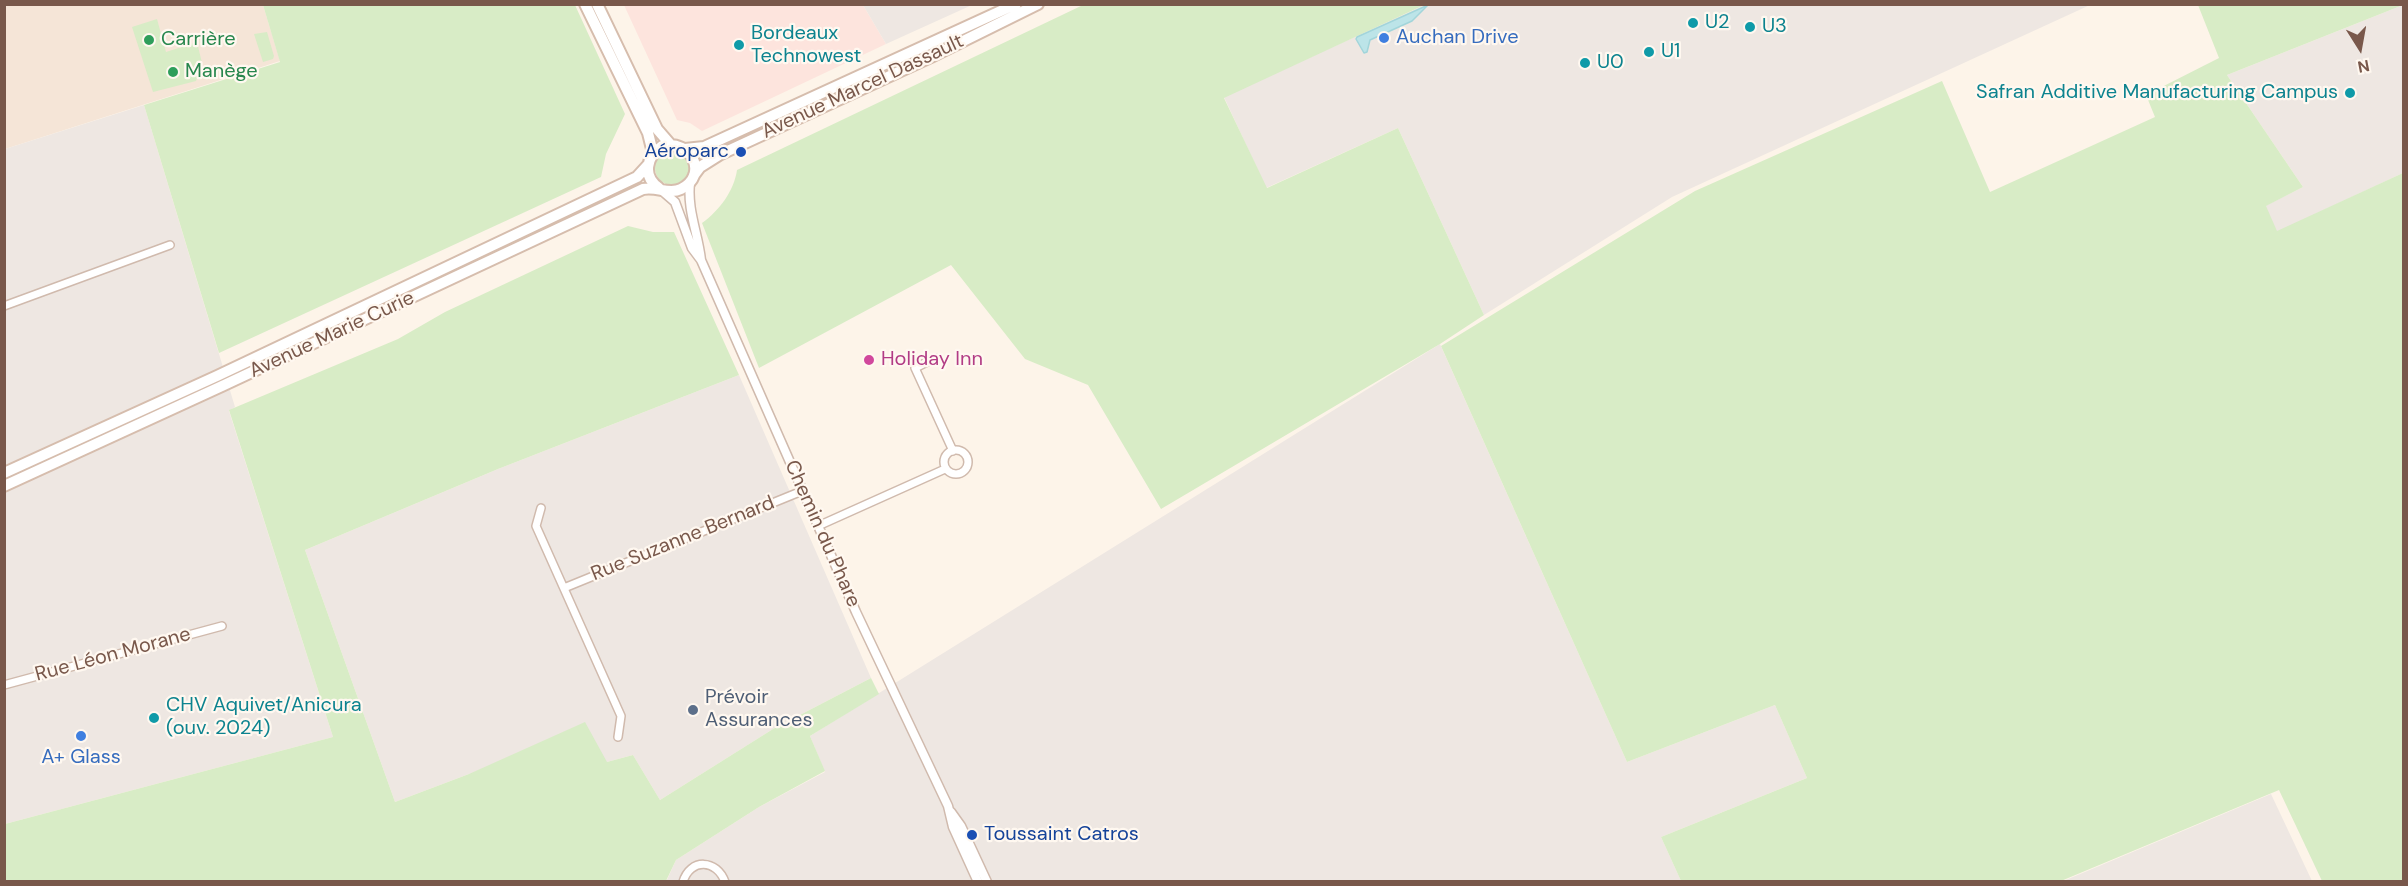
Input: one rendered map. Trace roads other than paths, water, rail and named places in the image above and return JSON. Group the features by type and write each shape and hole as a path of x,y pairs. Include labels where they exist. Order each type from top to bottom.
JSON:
{"main road":[{"path":"585,4 648,133 653,153"},
{"path":"597,4 657,129 670,144 685,149 694,164 692,179 675,191 659,188 649,176 648,165 653,153 662,146 670,144"},
{"name":"Avenue Marcel Dassault","path":"685,149 704,147 1016,4"},
{"name":"Avenue Marcel Dassault","path":"692,179 700,167 713,158 931,57 1038,4"},
{"name":"Avenue Marie Curie","path":"4,473 217,376 638,177 648,165"},
{"name":"Avenue Marie Curie","path":"4,486 644,189 659,188"}],"street":[{"name":"Chemin du Phare","path":"692,179 689,209 701,260"},
{"name":"Chemin du Phare","path":"659,188 675,202 692,248 701,260 818,526 948,806 961,826 987,882"},
{"path":"5,304 170,245"},
{"path":"935,358 915,368 952,451"},
{"path":"958,450 965,454 968,465 964,472 956,475 945,469 945,457 952,451 958,450"},
{"path":"818,526 945,469"},
{"name":"Rue Suzanne Bernard","path":"564,588 802,490"},
{"path":"541,508 536,526 621,716 618,737"},
{"name":"Rue Léon Morane","path":"4,685 222,626"},
{"name":"Chemin du Phare","path":"948,806 953,827 978,882"},
{"path":"683,882 688,870 700,864 718,869 725,882"}],"water":[{"path":"1428,5 1412,21 1370,40 1367,52 1364,53 1357,37"}],"place":[{"name":"U2","path":"1693,23"},
{"name":"U3","path":"1750,27"},
{"name":"Auchan Drive","path":"1384,38"},
{"name":"Carrière","path":"149,40"},
{"name":"Bordeaux Technowest","path":"739,45"},
{"name":"U1","path":"1649,52"},
{"name":"U0","path":"1585,63"},
{"name":"Manège","path":"173,72"},
{"name":"Safran Additive Manufacturing Campus","path":"2350,93"},
{"name":"Aéroparc","path":"741,152"},
{"name":"Holiday Inn","path":"869,360"},
{"name":"Prévoir Assurances","path":"693,710"},
{"name":"CHV Aquivet/Anicura (ouv. 2024)","path":"154,718"},
{"name":"A+ Glass","path":"81,736"},
{"name":"Toussaint Catros","path":"972,835"}]}
